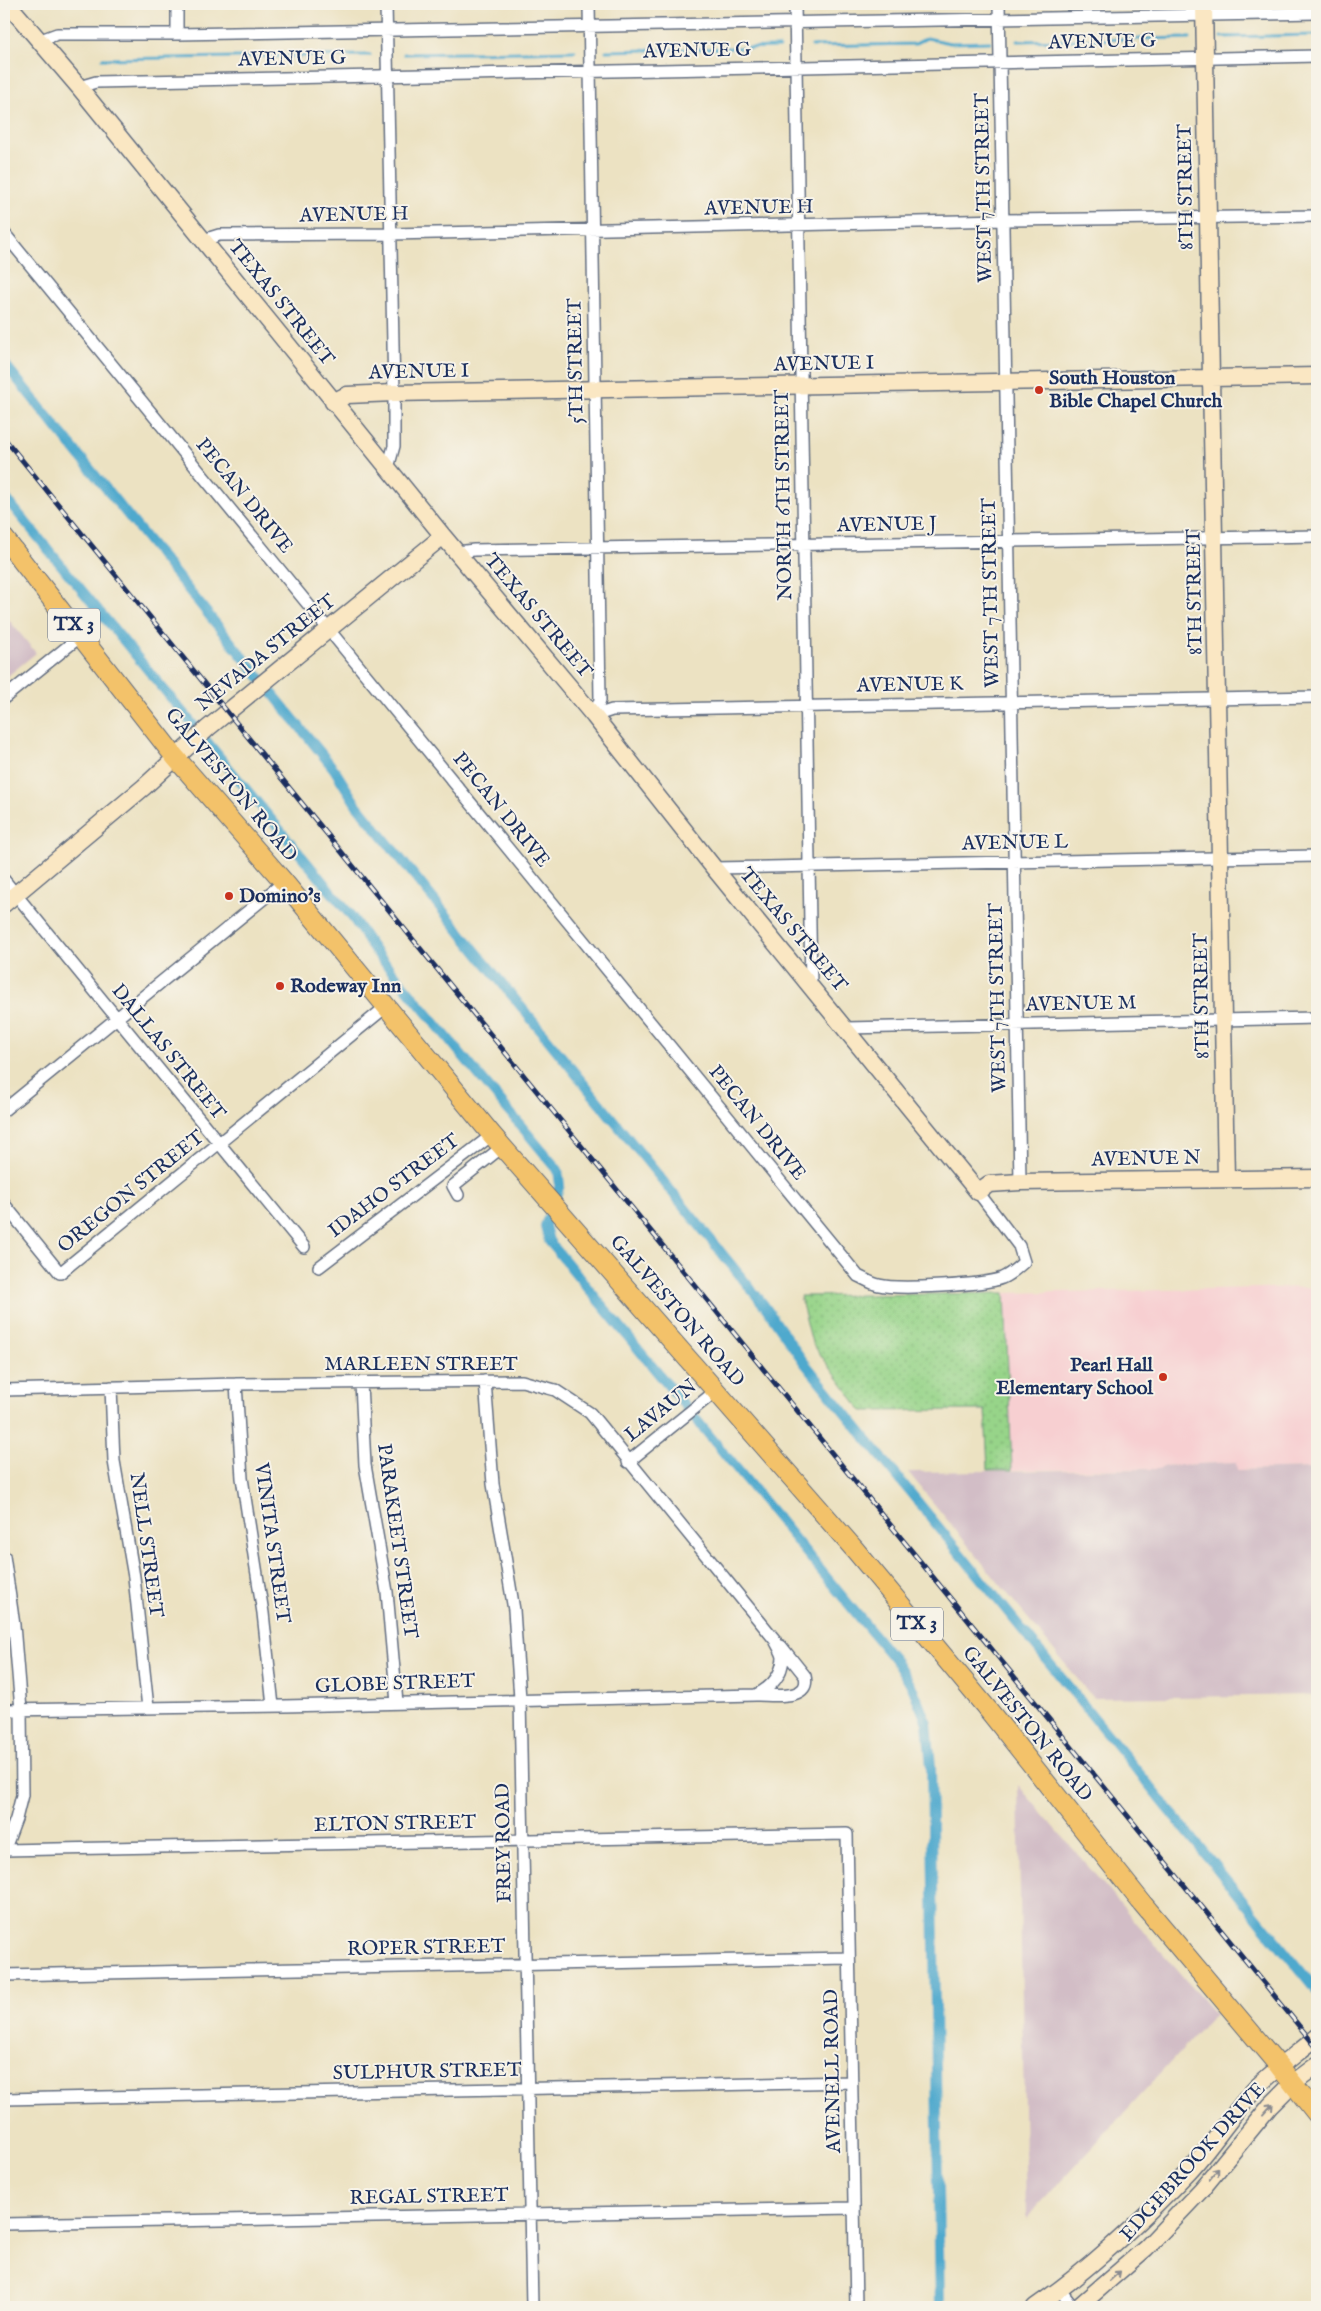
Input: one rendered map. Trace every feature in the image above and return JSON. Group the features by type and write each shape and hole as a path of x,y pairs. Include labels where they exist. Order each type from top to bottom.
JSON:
{"main road":[{"name":"GALVESTON ROAD","path":"4,538 82,635 175,757 284,882 497,1141 717,1390 990,1712 1142,1904 1279,2066 1317,2114"}],"street":[{"name":"TEXAS STREET","path":"8,4 79,87 443,536 594,716 714,868 846,1028 978,1192 1019,1246 1024,1262"},
{"path":"177,4 177,34"},
{"path":"386,4 394,393 394,446 388,468"},
{"name":"5TH STREET","path":"589,4 600,700 594,716"},
{"name":"NORTH 6TH STREET","path":"795,4 811,986"},
{"name":"WEST 7TH STREET","path":"999,4 1020,1182"},
{"name":"AVENUE G","path":"38,41 57,34 177,34 1000,19 1204,9 1317,13"},
{"name":"8TH STREET","path":"1204,9 1226,1178"},
{"name":"AVENUE G","path":"79,87 96,82 1317,56"},
{"name":"AVENUE H","path":"202,240 219,235 391,234 1003,220 1317,216"},
{"name":"PECAN DRIVE","path":"4,233 858,1276 880,1286 979,1283 1002,1278 1024,1262"},
{"name":"AVENUE I","path":"333,402 348,395 394,393 1317,376"},
{"name":"NEVADA STREET","path":"9,899 132,798 190,742 443,536"},
{"name":"AVENUE J","path":"457,552 474,550 598,550 1317,536"},
{"path":"4,698 82,635"},
{"name":"AVENUE K","path":"594,716 612,710 1317,697"},
{"name":"AVENUE L","path":"714,868 1317,856"},
{"name":"DALLAS STREET","path":"4,880 9,899 116,1018 304,1246"},
{"path":"4,1110 284,882"},
{"name":"OREGON STREET","path":"4,1204 60,1273 387,1006"},
{"name":"AVENUE M","path":"846,1028 1317,1018"},
{"path":"458,1195 453,1186 497,1141"},
{"name":"IDAHO STREET","path":"318,1267 497,1141"},
{"name":"AVENUE N","path":"978,1192 989,1184 1020,1182 1317,1178"},
{"name":"MARLEEN STREET","path":"4,1390 236,1384 485,1381 522,1381 555,1390 590,1414 775,1640 783,1657 778,1675 769,1689 756,1695"},
{"name":"FREY ROAD","path":"485,1381 493,1484 514,1610 520,1699 532,2307"},
{"name":"PARAKEET STREET","path":"361,1383 365,1465 387,1592 397,1703"},
{"name":"VINITA STREET","path":"236,1384 242,1478 263,1613 272,1706"},
{"name":"NELL STREET","path":"111,1387 114,1461 134,1578 148,1708"},
{"name":"LAVAUN","path":"628,1462 717,1390"},
{"path":"4,1556 14,1625 21,1710 22,1795 16,1819 4,1851"},
{"name":"GLOBE STREET","path":"4,1710 272,1706 520,1699 785,1696 797,1694 803,1690 806,1681 804,1676 775,1640"},
{"name":"ELTON STREET","path":"4,1851 847,1834"},
{"name":"AVENELL ROAD","path":"847,1834 856,2307"},
{"name":"ROPER STREET","path":"4,1975 850,1958"},
{"name":"EDGEBROOK DRIVE","path":"1035,2307 1060,2290 1104,2253 1190,2170 1255,2090 1279,2066 1317,2037"},
{"name":"EDGEBROOK DRIVE","path":"1078,2307 1146,2248 1202,2189 1270,2106 1293,2083 1317,2065"},
{"name":"SULPHUR STREET","path":"4,2100 852,2082"},
{"path":"1165,2194 1181,2210"},
{"name":"REGAL STREET","path":"4,2224 854,2208"},
{"path":"1060,2290 1073,2307"}],"shaded area":[{"path":"4,614 36,653 4,679"},
{"name":"Pearl Hall Elementary School","path":"1317,1287 1317,1468 1236,1470 1236,1462 1163,1466 1160,1469 1012,1470 1005,1293"},
{"path":"1236,1462 1237,1470 1317,1468 1317,1695 1093,1698 908,1472 1159,1469 1163,1466"},
{"path":"1018,1785 1215,2014 1026,2219"}],"green space":[{"path":"1005,1293 1012,1470 988,1470 985,1410 862,1411 812,1343 800,1296"}],"waterway":[{"path":"1221,37 1317,35"},
{"path":"812,46 915,44 927,38 950,43 990,42"},
{"path":"1017,41 1190,38"},
{"path":"606,51 779,47"},
{"path":"404,54 575,51"},
{"path":"102,59 370,55"},
{"path":"4,363 334,769 356,804 764,1305 803,1361 1317,1991"},
{"path":"4,496 352,917 375,951 558,1170 560,1185 545,1226 549,1241 898,1664 913,1689 927,1723 931,1767 940,2307"}],"railway":[{"path":"4,438 1317,2048"}],"place":[{"name":"South Houston Bible Chapel Church","path":"1039,390"},
{"name":"Domino's","path":"229,896"},
{"name":"Rodeway Inn","path":"280,986"},
{"name":"Pearl Hall Elementary School","path":"1163,1377"}]}
